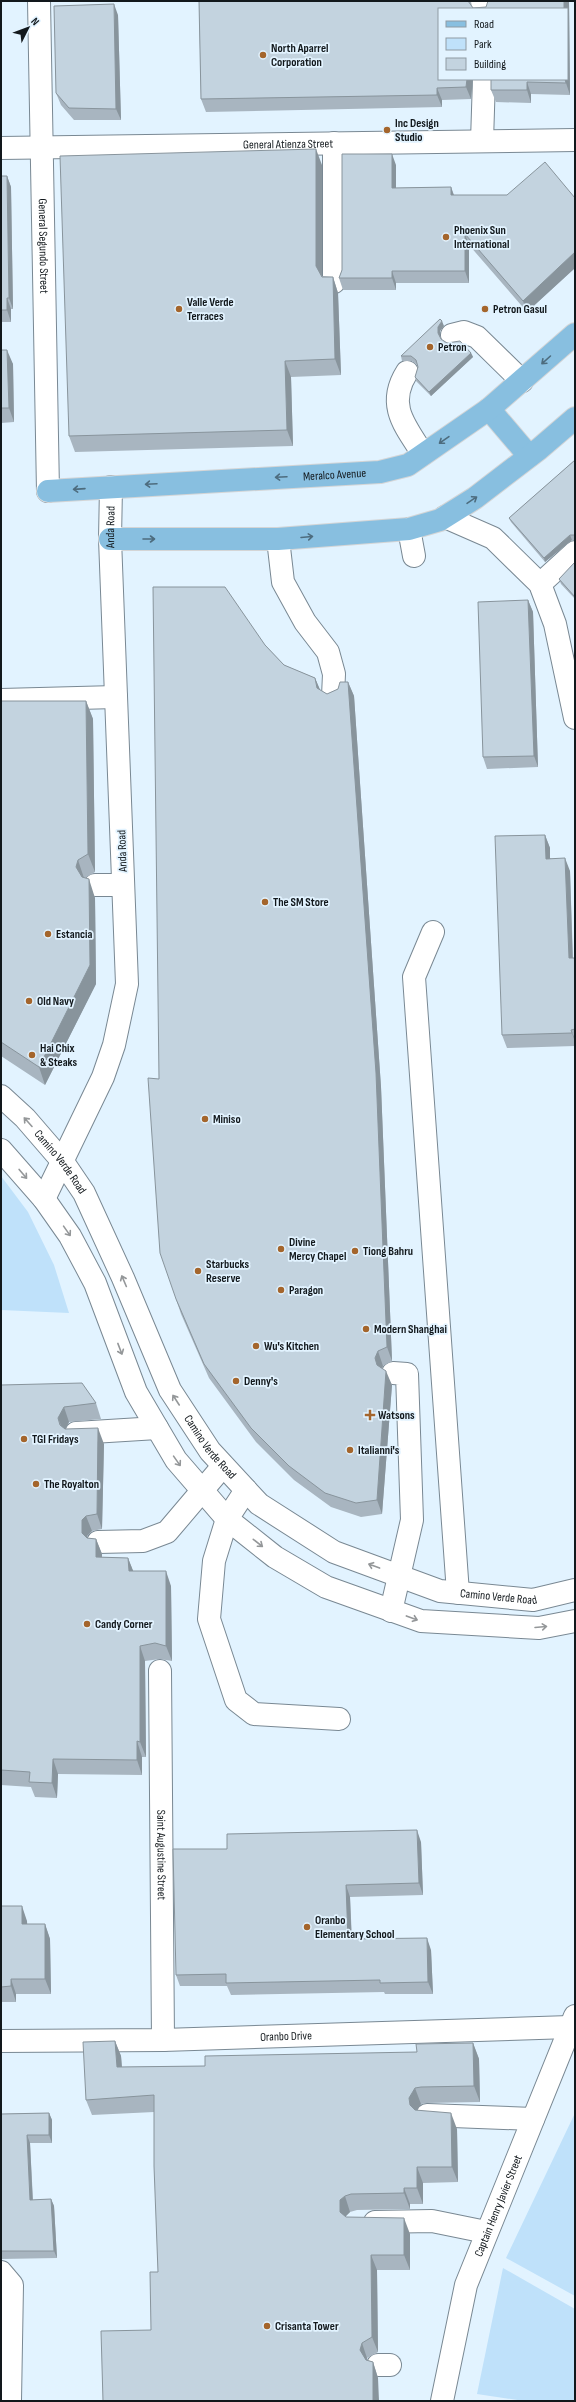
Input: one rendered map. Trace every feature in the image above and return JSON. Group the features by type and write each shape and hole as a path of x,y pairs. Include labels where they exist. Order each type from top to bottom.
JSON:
{"main road":[{"name":"Meralco Avenue","path":"48,491 380,472 408,465 489,409 575,334"},
{"path":"489,409 529,456"},
{"path":"110,539 278,539 409,528 445,517 475,498 575,418"}],"street":[{"name":"General Segundo Street","path":"39,1 48,491"},
{"path":"482,141 484,80"},
{"name":"General Atienza Street","path":"1,148 575,140"},
{"path":"334,143 334,282"},
{"path":"452,335 464,332 477,337 522,381"},
{"path":"408,372 398,390 400,419 423,454"},
{"name":"Anda Road","path":"44,1199 103,1077 114,1045 127,984 110,539 110,487"},
{"path":"445,517 493,538 540,584 555,624 575,718"},
{"path":"409,528 414,556"},
{"path":"278,539 283,582 305,622 328,652 334,674 333,696"},
{"path":"540,584 575,552"},
{"path":"1,700 116,697"},
{"path":"95,884 123,885"},
{"path":"433,932 414,977 458,1593"},
{"name":"Camino Verde Road","path":"1,1096 25,1118 63,1162 84,1193 124,1278 170,1390 210,1451 259,1504 334,1552 400,1575 440,1591 533,1600 575,1590"},
{"path":"1,1150 44,1199 70,1236 95,1283 136,1392 176,1460 200,1491 227,1520 276,1557 326,1587 421,1622 539,1628 575,1621"},
{"path":"391,1611 412,1520 407,1374 392,1373"},
{"path":"76,1432 157,1428"},
{"path":"98,1542 143,1541 167,1532 200,1491 223,1466"},
{"path":"246,1490 227,1520 214,1561 210,1619 236,1700 254,1714 338,1719"},
{"name":"Saint Augustine Street","path":"160,1671 163,2040"},
{"name":"Oranbo Drive","path":"1,2041 163,2040 573,2022"},
{"name":"Captain Henry Javier Street","path":"442,2401 466,2285 486,2232 573,2022"},
{"path":"427,2115 533,2119"},
{"path":"357,2222 432,2221 486,2232"},
{"path":"1,2272 12,2285 10,2401"}],"green space":[{"path":"1,1176 28,1212 54,1265 69,1313 1,1310"},
{"path":"575,2113 575,2296 506,2258"},
{"path":"503,2268 575,2309 575,2401 524,2401 477,2394"}],"building":[{"path":"199,1 468,1 473,8 438,8 438,80 467,80 466,87 437,88 437,95 201,99"},
{"path":"488,1 564,1 564,8 473,8 486,7"},
{"path":"114,4 116,109 69,108 56,93 54,6"},
{"path":"491,80 565,80 566,83 527,82 527,90 491,90"},
{"name":"Valle Verde Terraces","path":"316,149 316,266 322,277 333,277 335,359 285,361 287,430 69,436 60,156"},
{"path":"342,154 392,154 392,188 451,187 451,195 507,195 545,162 575,198 575,252 523,301 465,234 465,271 392,271 392,278 339,278 342,270"},
{"path":"1,176 7,176 9,298 7,298 7,310 1,310"},
{"path":"440,319 442,321 438,327 438,333 441,339 447,343 460,341 471,353 429,392 415,377 418,367 416,360 411,356 401,356"},
{"path":"1,350 7,350 9,408 1,408"},
{"path":"575,460 575,535 570,535 544,558 509,518"},
{"path":"575,562 575,597 559,579"},
{"path":"153,587 225,587 265,645 284,665 315,678 317,688 327,694 338,689 340,682 348,682 376,1073 387,1347 378,1351 375,1358 377,1365 386,1371 377,1500 356,1503 325,1493 289,1466 251,1428 204,1364 176,1299 160,1253 148,1078 159,1079"},
{"path":"528,600 534,756 483,757 478,602"},
{"name":"Estancia","path":"1,701 86,701 88,854 78,860 76,867 82,877 89,879 90,965 39,1067 1,1042"},
{"path":"545,835 546,859 565,858 569,958 575,958 575,1029 571,1030 572,1033 502,1035 495,836"},
{"path":"82,1383 96,1403 64,1407 58,1418 60,1425 65,1429 98,1428 97,1514 86,1516 82,1520 82,1533 87,1538 96,1539 96,1557 128,1558 129,1571 166,1571 166,1646 155,1643 140,1646 140,1742 137,1741 137,1760 53,1759 52,1783 29,1782 30,1772 1,1770 1,1385"},
{"name":"Oranbo Elementary School","path":"417,1830 419,1883 346,1885 348,1939 427,1938 428,1982 380,1983 380,1980 226,1983 226,1974 176,1975 173,1849 227,1849 227,1834"},
{"path":"1,1906 22,1906 22,1924 45,1924 45,1979 11,1979 11,1986 1,1987"},
{"path":"115,2041 117,2067 205,2066 205,2056 417,2052 416,2044 473,2043 474,2086 415,2088 409,2098 410,2105 415,2110 451,2113 452,2167 417,2167 417,2188 404,2188 404,2193 351,2194 340,2200 340,2212 346,2217 404,2218 404,2255 371,2255 372,2337 362,2343 360,2350 366,2360 373,2362 373,2401 103,2401 101,2331 151,2330 150,2272 158,2272 154,2166 154,2095 86,2100 83,2042"},
{"path":"49,2113 49,2135 27,2135 30,2200 51,2199 54,2251 1,2251 1,2114"}],"place":[{"name":"North Aparrel Corporation","path":"263,55"},
{"name":"Inc Design Studio","path":"387,130"},
{"name":"Phoenix Sun International","path":"446,237"},
{"name":"Valle Verde Terraces","path":"179,309"},
{"name":"Petron Gasul","path":"485,309"},
{"name":"Petron","path":"430,347"},
{"name":"The SM Store","path":"265,902"},
{"name":"Estancia","path":"48,934"},
{"name":"Old Navy","path":"29,1001"},
{"name":"Hai Chix & Steaks","path":"32,1055"},
{"name":"Miniso","path":"205,1119"},
{"name":"Divine Mercy Chapel","path":"281,1249"},
{"name":"Tiong Bahru","path":"355,1251"},
{"name":"Starbucks Reserve","path":"198,1271"},
{"name":"Paragon","path":"281,1290"},
{"name":"Modern Shanghai","path":"366,1329"},
{"name":"Wu's Kitchen","path":"256,1346"},
{"name":"Denny's","path":"236,1381"},
{"name":"Watsons","path":"370,1415"},
{"name":"TGI Fridays","path":"24,1439"},
{"name":"Italianni's","path":"350,1450"},
{"name":"The Royalton","path":"36,1484"},
{"name":"Candy Corner","path":"87,1624"},
{"name":"Oranbo Elementary School","path":"307,1927"},
{"name":"Crisanta Tower","path":"267,2326"}]}
